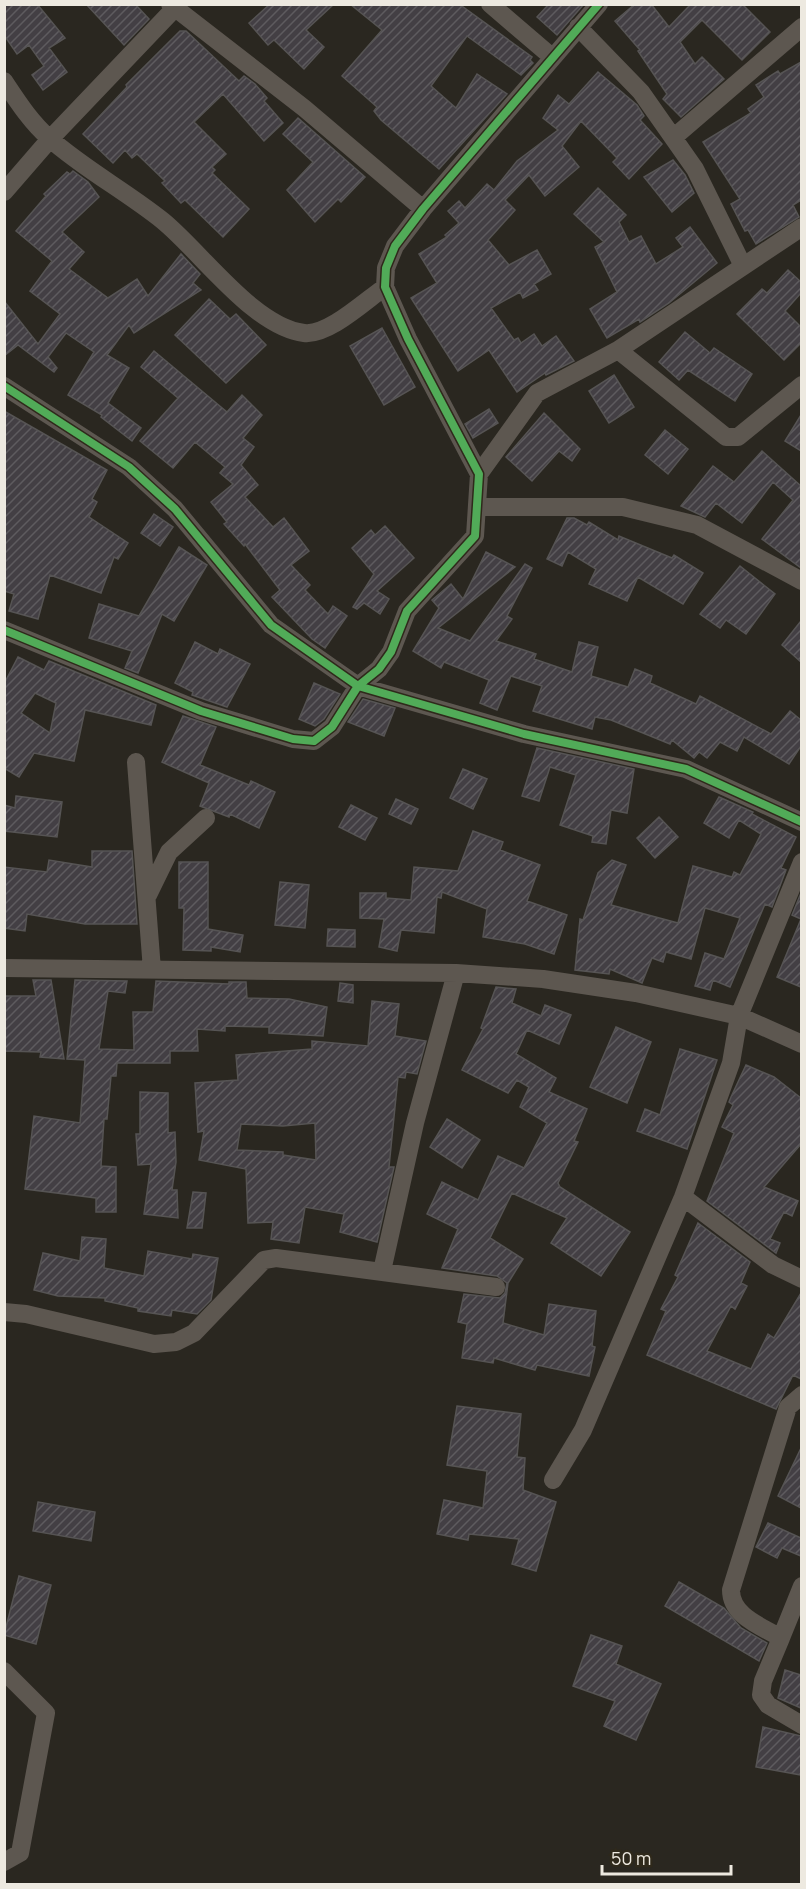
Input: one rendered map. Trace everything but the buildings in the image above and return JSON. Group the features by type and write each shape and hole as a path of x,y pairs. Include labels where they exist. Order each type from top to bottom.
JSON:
{"street":[{"path":"490,4 552,57"},
{"path":"6,632 201,711 293,739 314,741 332,727 358,686 379,669 391,652 407,610 475,536 479,507 479,474 408,339 385,287 386,268 395,246 423,209 599,4"},
{"path":"4,192 172,7 304,108 423,209"},
{"path":"578,27 641,92 695,169 743,266"},
{"path":"673,138 801,27"},
{"path":"4,81 24,113 50,139 164,222 261,315 283,329 306,334 323,332 385,287"},
{"path":"479,474 537,393 618,350 801,227"},
{"path":"618,350 726,437 738,437 801,385"},
{"path":"4,386 129,467 175,509 271,625 358,686 524,734 686,769 801,822"},
{"path":"479,507 623,507 697,525 801,581"},
{"path":"136,762 152,970"},
{"path":"147,897 169,852 206,818"},
{"path":"553,1480 583,1430 683,1197 731,1063 739,1016 801,862"},
{"path":"4,968 456,973 543,979 636,993 739,1016 801,1044"},
{"path":"382,1271 415,1123 456,973"},
{"path":"683,1197 773,1265 801,1279"},
{"path":"4,1312 26,1314 154,1344 176,1342 194,1333 264,1260 276,1258 496,1287"},
{"path":"781,1638 738,1611 731,1602 731,1590 788,1407 801,1395"},
{"path":"801,1586 763,1681 761,1695 768,1705 801,1725"},
{"path":"4,1671 46,1713 20,1853 4,1862"}],"cycle path":[{"path":"4,630 201,711 293,739 314,741 332,727 358,686 379,669 391,652 407,611 475,536 479,474 408,339 385,287 386,268 395,246 423,209 599,4"},
{"path":"4,386 129,467 175,509 271,625 358,686 524,734 686,769 802,822"}]}
